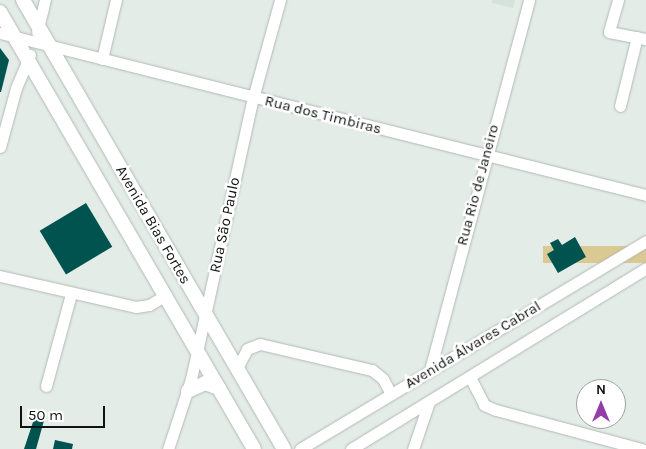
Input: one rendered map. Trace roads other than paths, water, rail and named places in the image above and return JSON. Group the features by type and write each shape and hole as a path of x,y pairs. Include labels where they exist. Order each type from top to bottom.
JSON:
{"main road":[{"name":"Avenida Bias Fortes","path":"23,0 284,449"},
{"name":"Avenida Bias Fortes","path":"0,12 6,34 28,61 254,449"},
{"path":"188,391 205,383 219,388"}],"street":[{"path":"0,148 16,88 34,43 45,0"},
{"path":"102,58 116,0"},
{"name":"Rua São Paulo","path":"168,449 188,391 253,98 280,0"},
{"name":"Rua Rio de Janeiro","path":"430,370 529,0"},
{"path":"618,0 609,32 641,38 620,106"},
{"name":"Rua dos Timbiras","path":"6,34 51,48 102,58 253,98 646,195"},
{"name":"Avenida Álvares Cabral","path":"300,449 646,241"},
{"name":"Avenida Álvares Cabral","path":"351,449 646,268"},
{"path":"0,276 71,294 136,307 150,305 166,295"},
{"path":"46,386 71,294"},
{"path":"237,368 248,349 260,344 372,370 383,379 390,394"},
{"path":"470,377 484,405 642,449"},
{"path":"413,449 429,402"}]}
